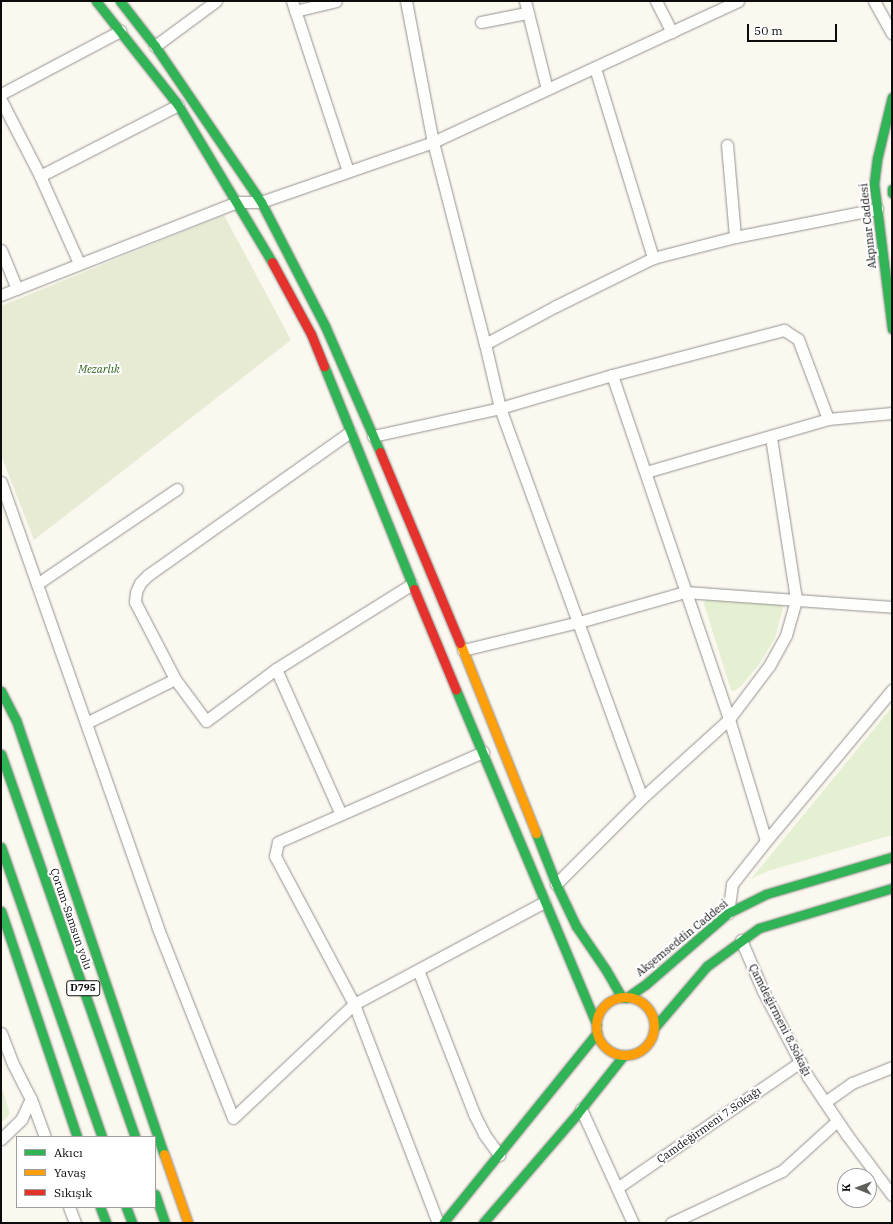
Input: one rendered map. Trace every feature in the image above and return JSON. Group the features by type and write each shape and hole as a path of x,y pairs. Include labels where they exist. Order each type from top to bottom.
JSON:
{"main road":[{"path":"96,1 178,105 278,272 310,334 412,584 483,752 544,902 597,1029 604,1046 617,1054 624,1055 639,1052 650,1042 654,1028 653,1020 646,1007 640,1002 624,998 616,999 604,1007 598,1018 597,1029 499,1155 443,1223"},
{"path":"120,1 155,46 261,202 325,326 374,436 463,650 556,884 576,926 624,998"},
{"name":"Akpınar Caddesi","path":"892,97 877,159 874,184 892,329"},
{"path":"1,691 16,720 188,1223"},
{"name":"Çorum-Samsun yolu","path":"1,754 135,1136"},
{"name":"D795","path":"1,848 102,1136"},
{"name":"Akşemseddin Caddesi","path":"624,998 646,984 728,913 766,894 892,857"},
{"path":"654,1028 707,966 759,928 892,888"},
{"path":"1,911 77,1136"},
{"path":"483,1223 581,1109 624,1055"},
{"path":"156,1197 165,1223"},
{"path":"100,1208 106,1223"},
{"path":"126,1208 132,1223"}],"street":[{"path":"155,46 216,1"},
{"path":"336,1 294,6 348,171"},
{"path":"406,1 433,142 500,408 642,798"},
{"path":"525,1 526,13 547,89"},
{"path":"656,1 672,32"},
{"path":"1,295 237,202 261,202 433,142 738,1"},
{"path":"874,1 892,33"},
{"path":"481,22 526,13"},
{"path":"1,94 120,31"},
{"path":"594,68 652,258"},
{"path":"1,100 40,176 79,263"},
{"path":"40,176 178,105"},
{"path":"727,145 735,237"},
{"path":"485,344 556,306 652,258 735,237 877,209"},
{"path":"1,250 18,289"},
{"path":"374,436 500,408 784,330 798,339 828,419"},
{"path":"612,376 646,472 684,592 729,719 766,841"},
{"path":"646,472 771,437 828,419 892,413"},
{"path":"350,432 155,571 140,583 136,592 135,602 175,679 206,721 276,669 412,584"},
{"path":"556,884 642,798 729,719 769,666 786,634 796,599 771,437"},
{"path":"1,482 157,926 233,1118 354,1004 544,902"},
{"path":"37,584 177,489"},
{"path":"463,650 579,622 684,592 892,606"},
{"path":"276,669 341,814"},
{"path":"86,723 175,679"},
{"path":"728,913 732,884 892,690"},
{"path":"438,1223 354,1004 275,856 278,842 483,752"},
{"name":"Çamdeğirmeni 8.Sokağı","path":"741,940 763,991 800,1062 837,1121 892,1195"},
{"path":"418,970 474,1114 484,1134 499,1155"},
{"path":"1,1033 31,1099 45,1136"},
{"name":"Çamdeğirmeni 7.Sokağı","path":"617,1188 800,1062"},
{"path":"825,1102 852,1083 892,1067"},
{"path":"1,1138 21,1120 31,1099"},
{"path":"581,1109 633,1223"},
{"path":"671,1223 782,1171 837,1121"},
{"path":"69,1208 75,1223"}],"green space":[{"name":"Mezarlık","path":"224,215 291,340 34,540 1,455 1,306"},
{"path":"707,599 767,601 783,604 775,638 758,666 741,686 734,691 731,690 705,607 704,603"},
{"path":"892,707 892,835 768,871 751,879"},
{"path":"1,1085 10,1114 1,1123"}],"traffic: fast":[{"path":"96,1 178,105 272,262"},
{"path":"120,1 155,46 261,202 325,326 380,452"},
{"path":"892,97 877,159 874,184 892,329"},
{"path":"324,366 414,589"},
{"path":"456,690 597,1025"},
{"path":"1,691 16,720 164,1154"},
{"path":"1,754 135,1136"},
{"path":"536,833 556,884 576,926 606,970 622,998"},
{"path":"1,847 102,1136"},
{"path":"626,998 646,984 728,913 766,894 892,857"},
{"path":"654,1028 707,966 759,928 892,888"},
{"path":"1,911 77,1136"},
{"path":"443,1223 597,1033"},
{"path":"483,1223 577,1114 624,1055"},
{"path":"156,1197 165,1223"},
{"path":"100,1208 106,1223"},
{"path":"126,1208 132,1223"}],"traffic: slow":[{"path":"460,643 536,833"},
{"path":"625,997 641,1002 649,1010 654,1026 649,1042 641,1050 625,1055 609,1050 601,1042 596,1026 601,1010 609,1002 625,997"},
{"path":"164,1154 188,1223"}],"traffic: jam":[{"path":"272,262 311,334 324,366"},
{"path":"380,452 460,643"},
{"path":"414,589 456,690"}]}
